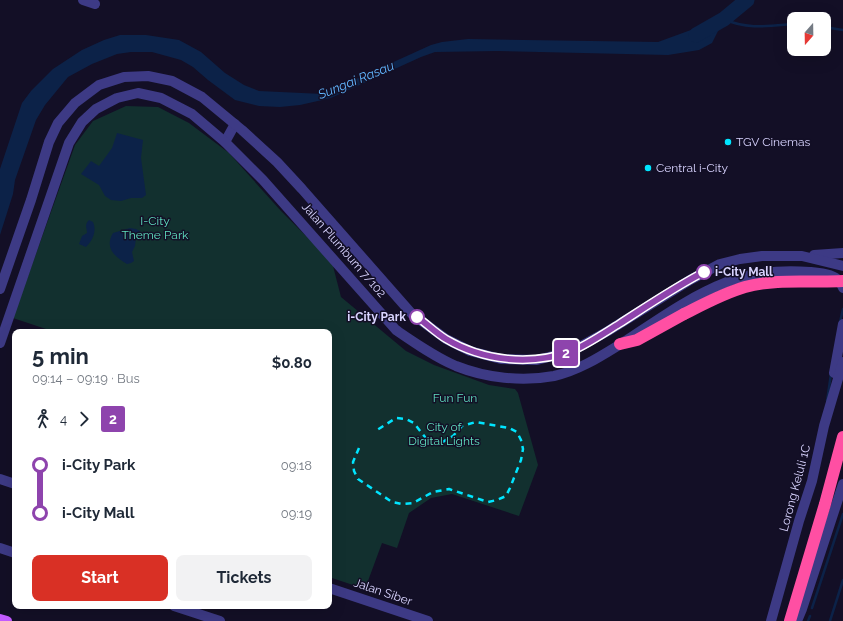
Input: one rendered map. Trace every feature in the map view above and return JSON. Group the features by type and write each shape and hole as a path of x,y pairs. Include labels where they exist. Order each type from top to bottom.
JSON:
{"highway":[{"path":"620,344 637,340 726,293 746,286 762,283 843,281"},
{"path":"790,621 843,438"}],"main road":[{"path":"0,619 7,621"}],"street":[{"path":"83,0 95,4"},
{"name":"Jalan Plumbum 7/102","path":"0,289 31,200 49,142 58,123 75,103 99,85 124,77 148,76 172,81 202,97 235,124 268,153 302,189 412,314 446,338 470,351 501,359 537,360 572,351 608,331 690,280 720,264 740,259 762,256 802,256 843,266"},
{"name":"Jalan Plumbum 7/102","path":"0,343 69,143 82,122 96,109 117,98 138,94 161,98 192,114 225,142 268,185 396,330 423,348 456,366 486,375 517,380 555,376 583,366 701,294 727,282 764,272 823,273 836,277 843,288"},
{"path":"225,142 235,124"},
{"path":"802,256 843,253"},
{"path":"824,426 843,324"},
{"name":"Lorong Keluli 1C","path":"771,621 812,480 824,426 843,362"},
{"path":"0,479 12,483"},
{"path":"797,621 843,484"},
{"path":"0,548 12,552"},
{"name":"Jalan Siber","path":"332,589 428,621"},
{"path":"183,609 220,621"}],"green space":[{"name":"I-City Theme Park","path":"126,106 158,107 189,123 229,153 281,211 330,260 341,297 406,351 434,365 489,385 515,389 518,393 538,465 519,516 452,494 431,498 409,513 397,548 382,543 365,589 332,578 332,329 46,329 13,318 75,145 93,121"}],"water":[{"path":"710,23 720,27 712,43 699,50 668,55 497,51 435,52 331,98 300,105 280,107 259,106 235,100 193,67 181,60 152,52 117,54 92,64 68,77 45,105 36,120 15,180 13,194 0,235 0,169 22,103 31,91 53,69 82,50 104,40 120,35 146,35 179,40 201,52 225,73 244,85 259,91 323,94 431,45 442,42 468,39 658,42"},
{"path":"117,133 143,140 141,158 146,195 142,198 131,198 121,201 111,200 105,196 99,185 81,174 91,161 99,166 112,148"},
{"path":"89,220 93,222 95,229 91,241 86,247 79,244 82,236 87,233 86,225"},
{"path":"130,228 140,231 141,234 136,238 135,246 132,252 134,261 127,264 112,252 110,243 113,233"}],"waterway":[{"name":"Sungai Rasau","path":"696,35 724,19 747,0"},
{"path":"724,19 741,25 750,26 787,25"},
{"path":"831,28 843,30"},
{"path":"840,322 843,309"},
{"path":"827,401 831,374"},
{"path":"812,608 843,514"},
{"path":"830,621 843,580"},
{"path":"808,621 810,616"}],"railway":[{"path":"359,448 353,462 354,471 358,479 392,502 402,504 413,503 433,492 449,489 488,502 506,496 521,460 523,449 517,432 509,428 476,422 462,426 453,436 439,444 428,441 414,423 406,419 396,418 377,430"}],"bus line":[{"name":"2","path":"417,317 446,338 470,351 501,359 537,360 572,351 608,331 704,272"}],"place":[{"name":"TGV Cinemas","path":"728,142"},
{"name":"Central i-City","path":"648,168"},
{"name":"i-City Mall","path":"704,272"},
{"name":"i-City Park","path":"417,317"}],"park label":[{"name":"Fun Fun","path":"455,398"},
{"name":"City of Digital Lights","path":"444,434"}]}
